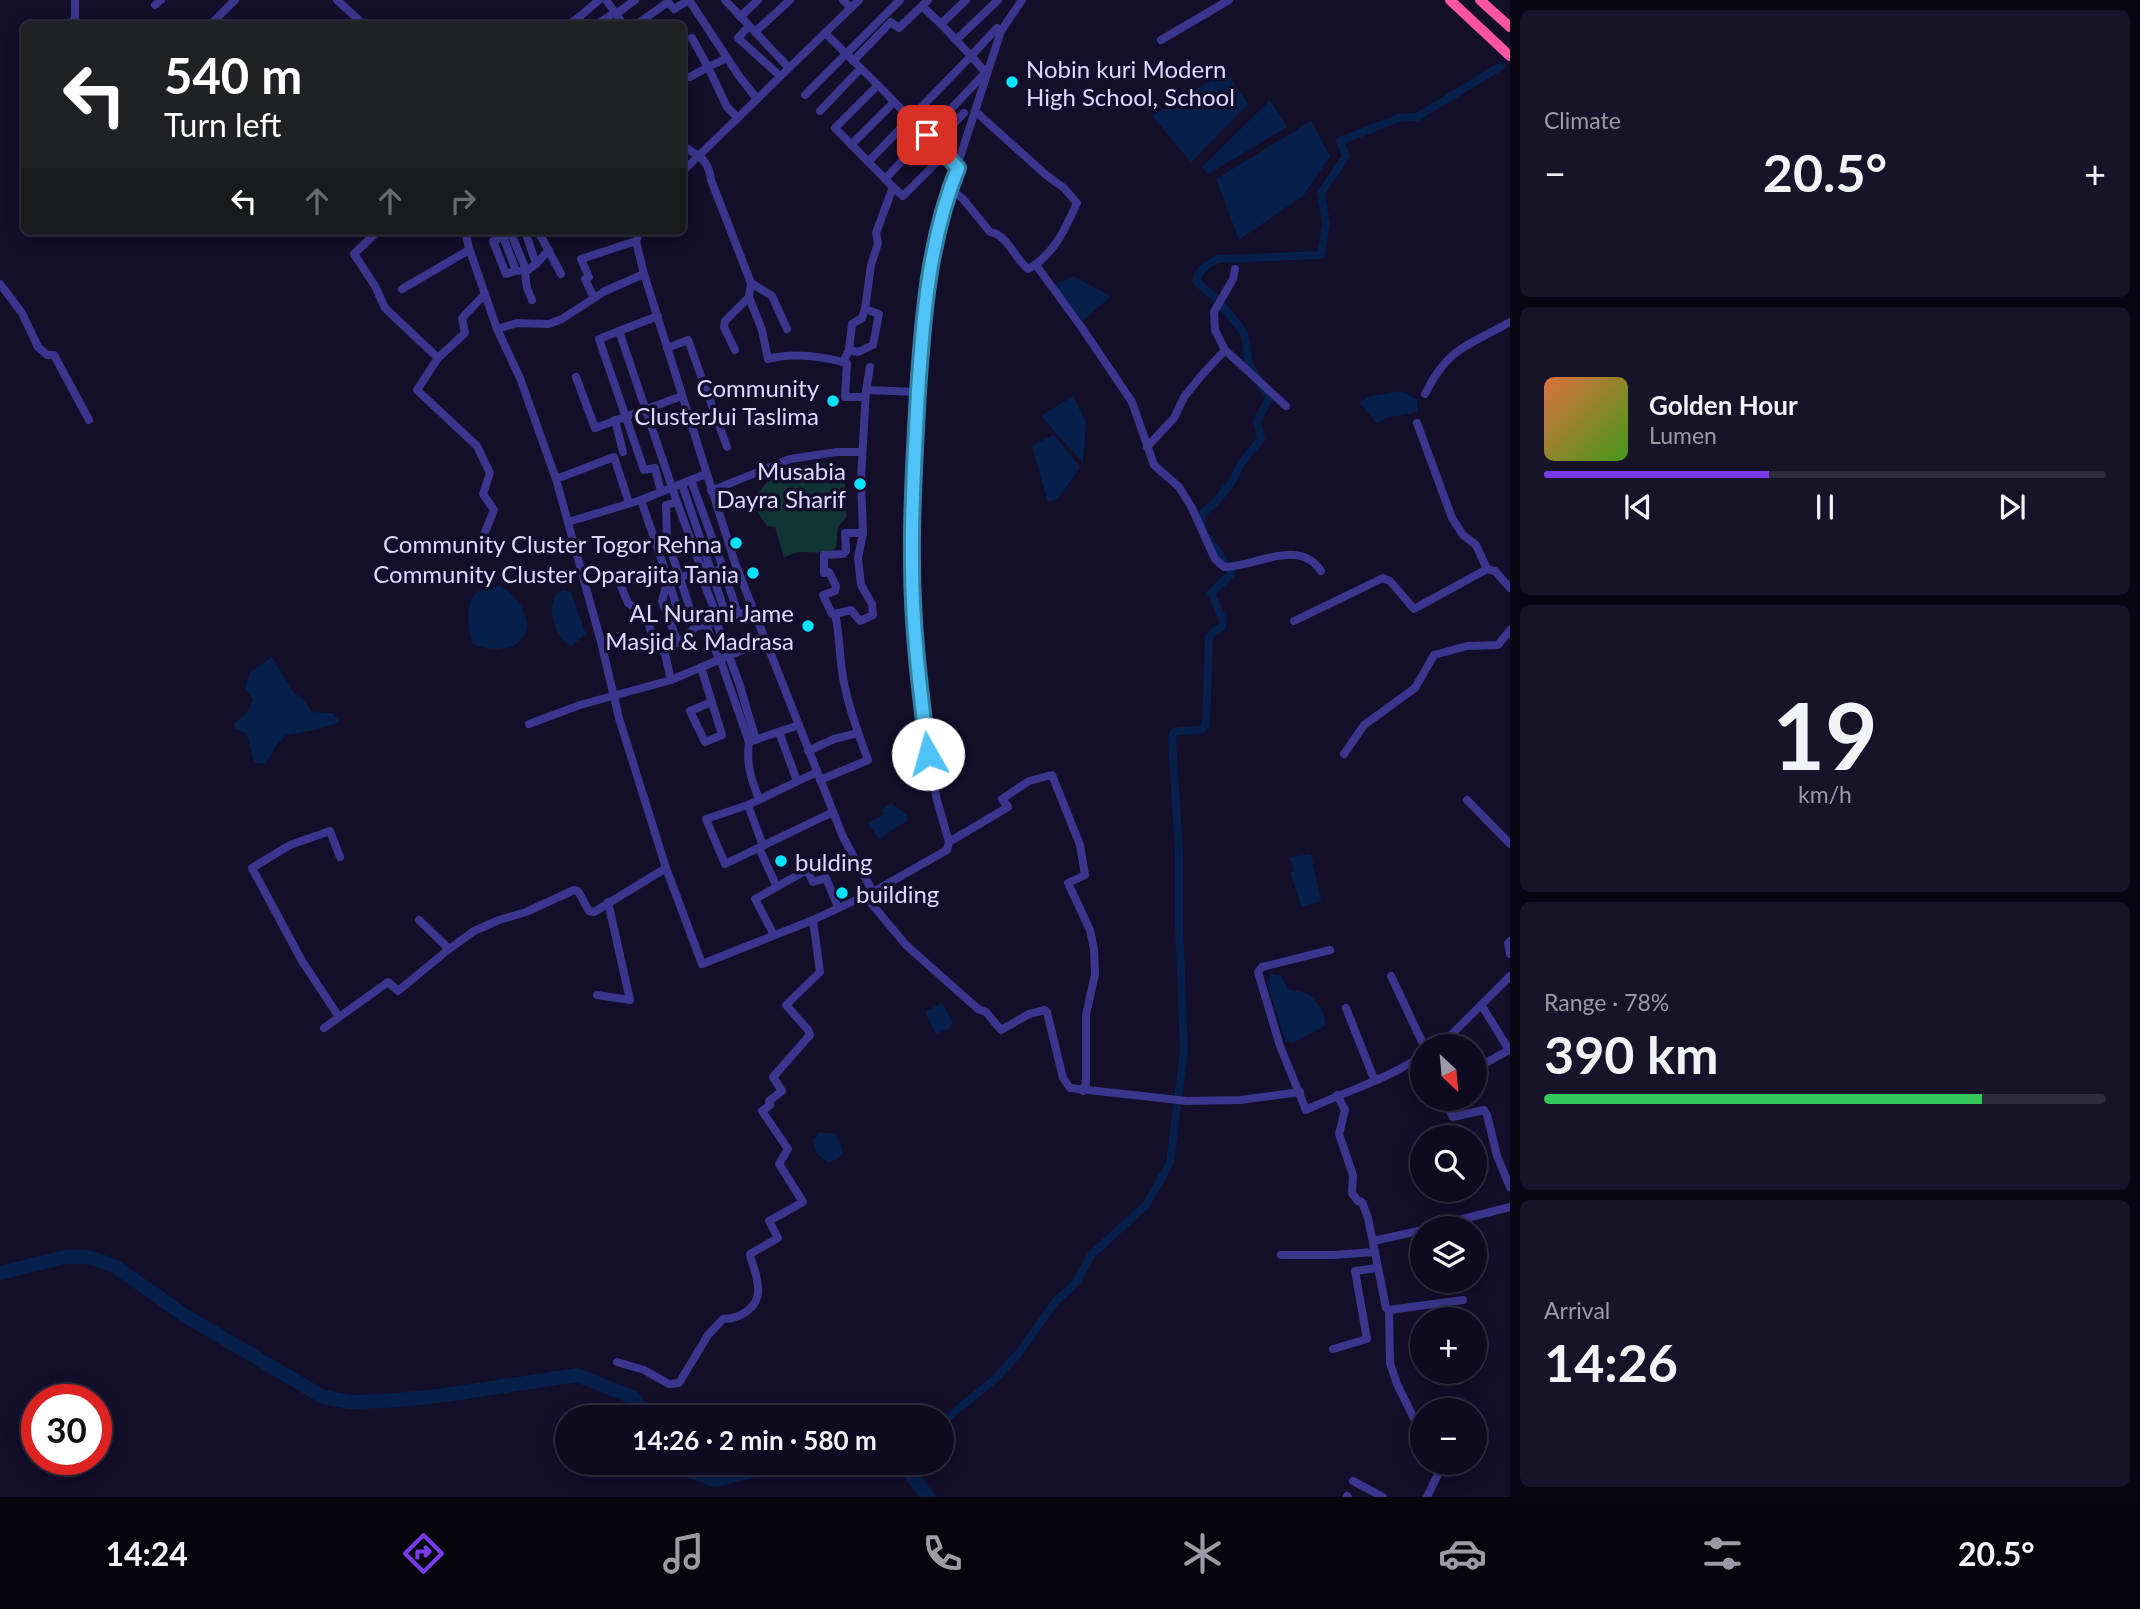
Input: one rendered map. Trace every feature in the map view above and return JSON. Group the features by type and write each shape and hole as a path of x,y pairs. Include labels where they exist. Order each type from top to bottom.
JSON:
{"highway":[{"path":"1450,0 1510,56"},
{"path":"1480,0 1510,27"}],"street":[{"path":"73,21 75,0"},
{"path":"214,21 235,0"},
{"path":"337,0 360,21"},
{"path":"581,21 600,0"},
{"path":"606,0 622,21"},
{"path":"603,21 635,0"},
{"path":"641,21 668,2 674,9 689,0 757,99"},
{"path":"724,0 789,68"},
{"path":"740,17 758,0"},
{"path":"780,76 738,38 790,0"},
{"path":"843,0 851,8"},
{"path":"686,168 859,0"},
{"path":"805,95 900,0"},
{"path":"941,24 966,0"},
{"path":"956,40 998,0"},
{"path":"466,235 497,329 520,378 556,479 601,642 613,696 666,868 702,964 813,920 873,892 947,850 949,842 928,754 916,656 912,562 923,319 930,265 950,188 1001,32 1022,0"},
{"path":"1161,40 1229,0"},
{"path":"853,61 891,22 899,28 925,3 987,73"},
{"path":"868,162 997,28 1001,32"},
{"path":"825,33 958,168"},
{"path":"692,38 727,107 738,118"},
{"path":"690,77 727,58"},
{"path":"820,111 860,69"},
{"path":"886,178 987,73"},
{"path":"878,85 835,128 851,145 903,196 946,153"},
{"path":"851,145 894,102"},
{"path":"950,188 963,199 990,232 1001,237 1027,269 1036,265 1063,234 1077,203 1065,188 1046,175 975,111"},
{"path":"935,143 964,113"},
{"path":"686,148 705,159 710,170 711,180 751,283 749,297 762,330 768,359 782,355 825,357 847,363 845,397 918,392"},
{"path":"843,362 849,350 852,324 862,318 865,309 871,265 878,243 876,233 893,187"},
{"path":"374,235 354,254 375,286 385,309 438,358"},
{"path":"506,235 493,241 506,274 522,271 536,264 549,250"},
{"path":"511,235 532,300"},
{"path":"526,235 536,264"},
{"path":"540,235 561,274"},
{"path":"638,235 636,241 644,274 711,491 753,609 818,776 843,837 873,892 870,902 906,945 978,1009 986,1012 1001,1030 1029,1014 1045,1010 1063,1077 1070,1088 1187,1101 1240,1100 1300,1093"},
{"path":"594,298 585,279 589,277 581,259 636,241"},
{"path":"402,289 469,250"},
{"path":"1036,265 1132,402 1154,465 1179,487 1192,508 1215,559 1224,568 1238,568 1262,558 1303,555 1315,561 1321,571"},
{"path":"1235,269 1233,279 1214,312 1215,330 1226,351 1286,406"},
{"path":"497,329 517,323 549,324 644,274"},
{"path":"751,283 772,296 787,329"},
{"path":"0,284 22,313 38,347 47,355 54,355 89,420"},
{"path":"483,537 494,510 483,494 490,473 477,446 417,390 438,358 465,333 462,318 485,294"},
{"path":"735,350 724,327 724,321 749,297"},
{"path":"849,350 858,352 873,345 878,314 865,309"},
{"path":"658,316 599,339 644,470 655,468 661,492"},
{"path":"1425,394 1451,355 1510,321"},
{"path":"619,331 646,408 678,486 721,620 753,741 747,756 749,775 760,799"},
{"path":"667,348 688,340 727,447"},
{"path":"1147,447 1174,418 1184,397 1201,376 1226,351"},
{"path":"835,614 850,610 860,621 873,615 872,604 861,585 858,558 863,533 862,452 870,368"},
{"path":"576,377 596,432 624,416 682,396"},
{"path":"615,420 623,452"},
{"path":"1418,423 1452,518 1463,535 1476,545 1487,569"},
{"path":"711,491 790,459 837,452 862,452"},
{"path":"556,479 614,457 629,503"},
{"path":"568,522 641,500 706,474"},
{"path":"691,480 738,614"},
{"path":"678,486 677,502 705,570"},
{"path":"641,500 680,617"},
{"path":"677,502 666,505 667,539 696,627"},
{"path":"833,812 725,864 706,819 748,805 797,781 868,760 858,733 841,664 840,636 835,614 832,614 823,596 835,591 836,586 829,572 824,573 824,555 843,554 846,551 845,533 863,533"},
{"path":"680,578 705,570 723,568"},
{"path":"1294,621 1384,579 1390,581 1414,609 1487,569 1495,571 1510,588"},
{"path":"618,579 628,603 646,615 653,639 665,654 671,680"},
{"path":"668,579 662,601 678,643 696,627 753,609"},
{"path":"706,624 753,741"},
{"path":"1344,754 1364,724 1415,688 1432,657 1467,646 1498,645 1510,630"},
{"path":"529,724 580,705 671,680 765,640"},
{"path":"701,667 712,702 722,734 705,742 690,710 712,702"},
{"path":"753,741 799,725"},
{"path":"779,732 797,781"},
{"path":"808,751 834,739 858,733"},
{"path":"949,842 1008,807 1002,799 1029,781 1052,775 1080,845 1086,875 1068,883 1090,930 1094,949 1095,974 1086,1015 1086,1083 1083,1091"},
{"path":"1467,800 1510,844"},
{"path":"748,805 777,887"},
{"path":"339,1017 302,961 252,867 290,845 330,831 340,857"},
{"path":"324,1028 388,982 398,991 474,931 526,912 574,890 579,891 589,911 594,912 666,868"},
{"path":"774,935 755,900 807,871 813,882 826,878 838,907"},
{"path":"597,995 630,1000 608,902"},
{"path":"419,920 449,949"},
{"path":"617,1362 644,1370 669,1384 679,1383 723,1319 733,1319 747,1311 758,1296 758,1283 750,1254 778,1238 769,1221 803,1202 779,1164 788,1149 762,1114 762,1110 770,1105 768,1101 782,1091 773,1077 810,1035 786,1005 820,972 813,920"},
{"path":"1510,941 1510,954"},
{"path":"1330,950 1262,967 1258,972 1280,1046 1306,1110 1410,1063"},
{"path":"1391,976 1418,1034"},
{"path":"1452,1034 1510,979"},
{"path":"1482,1006 1508,1051 1488,1062"},
{"path":"1346,1008 1374,1079"},
{"path":"1337,1095 1345,1110 1339,1134 1353,1175 1352,1193 1358,1201 1363,1202 1386,1308 1389,1310 1390,1363 1410,1410"},
{"path":"1450,1111 1453,1117 1480,1111"},
{"path":"1485,1111 1497,1156 1510,1187"},
{"path":"1475,1216 1510,1207"},
{"path":"1373,1241 1410,1232"},
{"path":"1281,1255 1375,1252"},
{"path":"1334,1349 1367,1339 1354,1271 1378,1268"},
{"path":"1389,1310 1463,1300"},
{"path":"1427,1497 1438,1475"},
{"path":"1353,1481 1383,1497"}],"green space":[{"path":"831,463 836,465 845,482 846,518 838,527 836,548 823,552 798,552 784,558 775,527 767,526 758,513 755,498 770,481 787,470"}],"water":[{"path":"1226,71 1248,104 1191,162 1152,116"},
{"path":"1270,100 1287,127 1208,174 1202,167"},
{"path":"1311,121 1330,156 1303,196 1239,240 1216,179"},
{"path":"1073,276 1111,296 1083,321 1053,286"},
{"path":"1401,391 1417,399 1417,412 1376,423 1360,403 1367,397"},
{"path":"1073,396 1086,423 1083,463 1041,416"},
{"path":"1054,435 1080,467 1058,499 1048,502 1032,446"},
{"path":"499,586 520,604 526,618 526,631 518,643 511,646 496,649 480,647 473,644 470,632 470,604 476,593"},
{"path":"563,590 571,593 586,634 571,646 560,636 553,618 553,601"},
{"path":"272,657 294,693 303,699 312,712 332,713 340,722 316,730 286,735 275,747 266,764 254,763 247,734 235,729 235,722 246,714 253,700 245,688 250,672"},
{"path":"891,803 908,816 907,821 879,839 868,824 884,814 882,810"},
{"path":"1311,854 1321,901 1302,907 1290,873 1294,871 1290,857"},
{"path":"1270,974 1281,975 1288,989 1305,993 1313,999 1320,1007 1325,1026 1293,1043 1286,1042 1268,987"},
{"path":"942,1003 953,1022 950,1028 936,1034 925,1012"},
{"path":"819,1132 836,1134 843,1151 838,1159 828,1162 816,1153 813,1140"}],"waterway":[{"path":"1203,528 1203,513 1231,483 1242,462 1261,439 1257,421 1269,398 1249,364 1245,336 1240,327 1196,281 1199,273 1218,259 1321,255 1326,223 1321,193 1346,156 1340,141 1399,118 1417,117 1501,66"},
{"path":"1178,1098 1184,1051 1179,854 1172,739 1174,732 1202,729 1206,725 1209,637 1222,627 1223,620 1211,593 1232,573 1209,539"},
{"path":"954,1412 995,1379 1018,1354 1055,1302 1076,1283 1091,1255 1146,1205 1170,1163 1177,1107"},
{"path":"0,1273 65,1257 86,1257 101,1261 116,1267 184,1315 323,1397 350,1402 386,1401 439,1396 577,1375 634,1398 638,1405"},
{"path":"700,1475 715,1480 735,1475"},
{"path":"911,1475 928,1497"}],"place":[{"name":"Nobin kuri Modern High School, School","path":"1012,82"},
{"name":"Community ClusterJui Taslima","path":"833,401"},
{"name":"Musabia Dayra Sharif","path":"860,484"},
{"name":"Community Cluster Togor Rehna","path":"736,543"},
{"name":"Community Cluster Oparajita Tania","path":"753,573"},
{"name":"AL Nurani Jame Masjid & Madrasa","path":"808,626"},
{"name":"bulding","path":"781,861"},
{"name":"building","path":"842,893"}],"route":[{"path":"927,135 958,168 950,188 930,265 923,319 915,442 912,562 916,656 928,754"}]}
